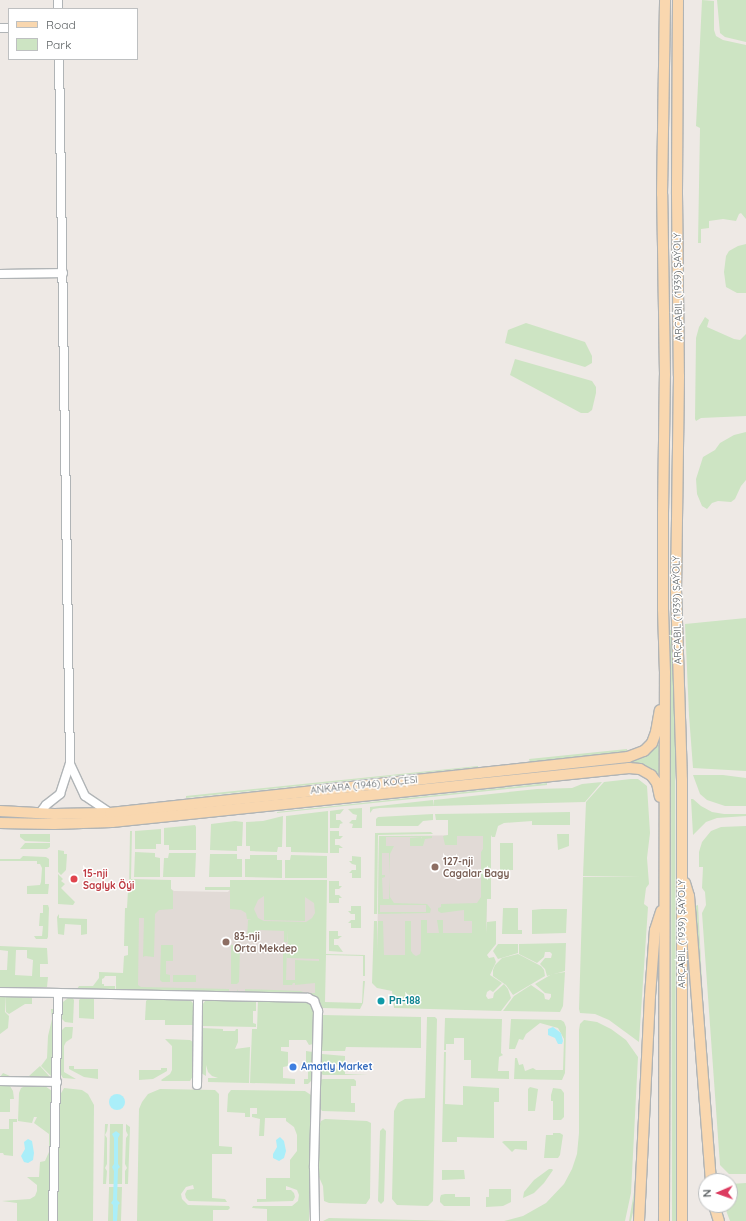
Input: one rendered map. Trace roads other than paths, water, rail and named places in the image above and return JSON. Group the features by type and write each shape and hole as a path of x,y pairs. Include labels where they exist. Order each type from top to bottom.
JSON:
{"main road":[{"name":"ARÇABIL (1939) ŞAÝOLY","path":"664,1221 665,673 663,609 664,426 662,194 665,0"},
{"name":"ARÇABIL (1939) ŞAÝOLY","path":"678,0 678,426 676,590 682,780 682,1221"},
{"path":"664,426 678,426"},
{"path":"664,463 677,463"},
{"name":"ANKARA (1946) KÖÇESI","path":"0,811 40,813 110,813 633,756 646,750 654,737 665,673"},
{"name":"ANKARA (1946) KÖÇESI","path":"0,823 54,824 112,822 634,768 648,772 657,783 664,820"},
{"path":"682,874 690,896 710,1173"},
{"path":"638,1218 650,996 655,938 665,902"}],"street":[{"path":"40,813 46,805 60,794 70,764 59,60"},
{"path":"0,274 63,273"},
{"path":"70,764 85,796 110,813"},
{"path":"0,992 308,998 316,1003 318,1010 314,1168 315,1221"},
{"path":"53,1221 58,994"},
{"path":"197,1085 198,997"},
{"path":"0,1081 57,1082"}],"water":[{"path":"553,1027 561,1033 563,1041 562,1044 558,1044 555,1038 548,1035 548,1029"},
{"path":"114,1094 120,1094 125,1099 123,1108 120,1110 114,1110 109,1105 109,1099"},
{"path":"116,1131 120,1134 118,1138 118,1164 120,1167 118,1169 117,1200 120,1203 118,1205 117,1221 113,1221 113,1205 111,1203 113,1200 114,1171 112,1167 114,1164 114,1138 112,1134"},
{"path":"280,1137 284,1141 286,1151 284,1158 279,1161 273,1158 273,1154 277,1147 276,1140"},
{"path":"28,1139 32,1141 34,1153 33,1160 28,1163 24,1162 21,1156 25,1149 24,1142"}],"place":[{"name":"127-nji Cagalar Bagy","path":"435,867"},
{"name":"15-nji Saglyk Öýi","path":"74,879"},
{"name":"83-nji Orta Mekdep","path":"226,942"},
{"name":"Рп-188","path":"381,1001"},
{"name":"Amatly Market","path":"293,1067"}]}
